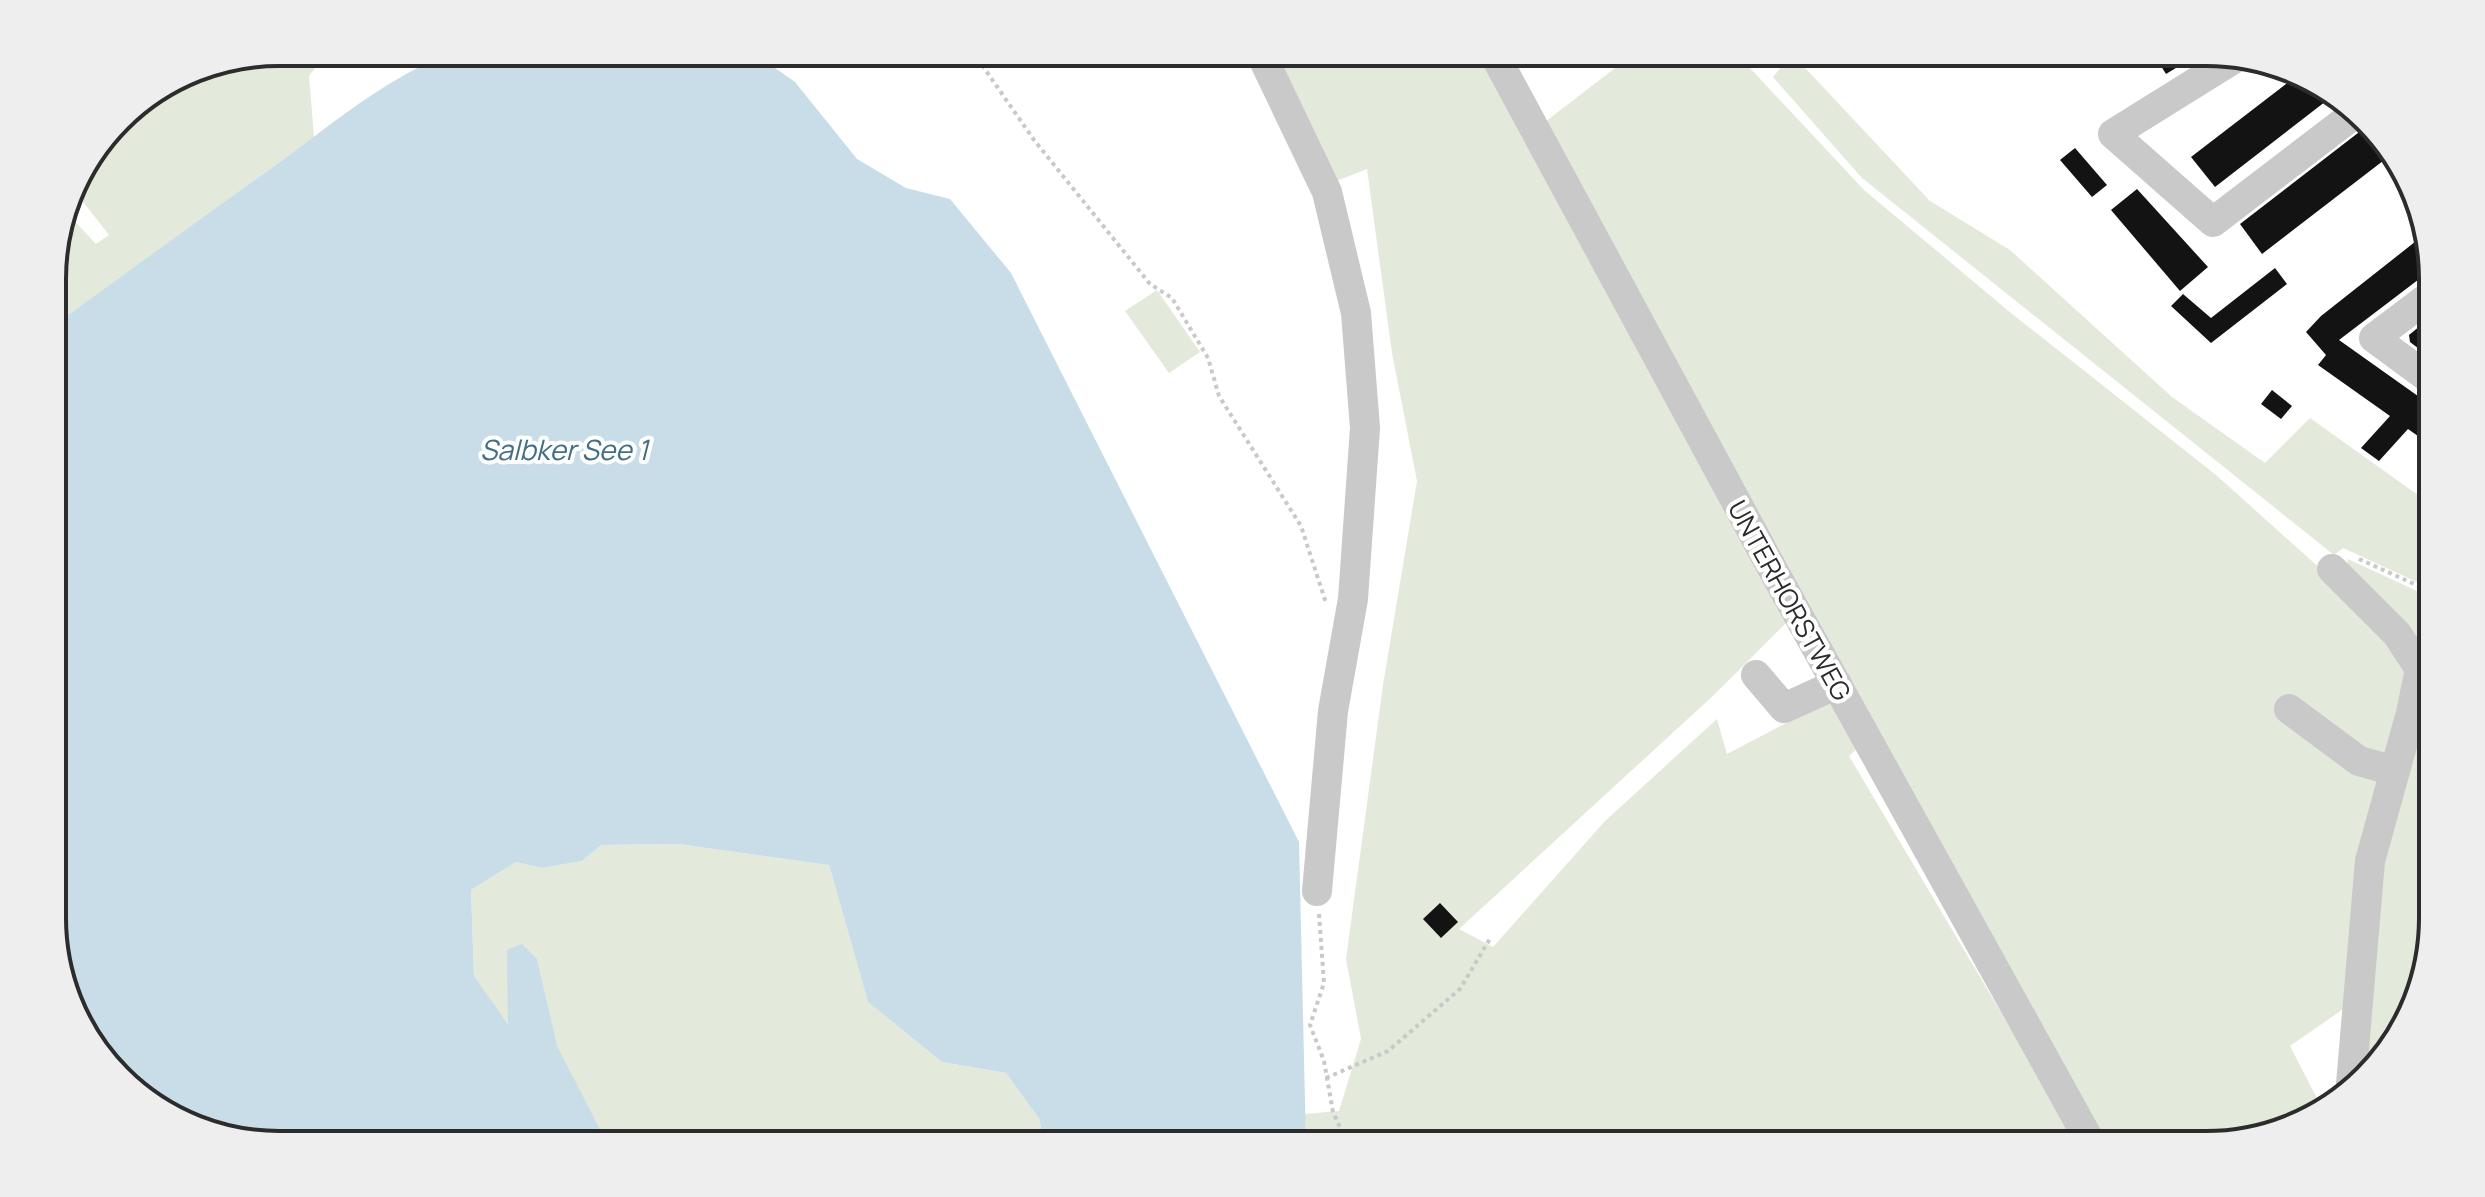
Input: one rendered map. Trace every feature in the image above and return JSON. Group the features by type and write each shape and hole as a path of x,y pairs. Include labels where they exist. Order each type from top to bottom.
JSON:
{"street":[{"path":"1267,66 1327,192 1356,313 1365,428 1353,599 1333,711 1317,891"},
{"name":"UNTERHORSTWEG","path":"1501,66 2084,1131"},
{"path":"2220,67 2113,134 2213,222 2347,120"},
{"path":"2419,304 2374,338 2419,371"},
{"path":"2332,569 2397,634 2419,667"},
{"path":"2352,1073 2370,861 2419,673"},
{"path":"1756,675 1784,708 1837,684"},
{"path":"2289,709 2359,761 2395,771"}],"path":[{"path":"983,66 1034,140 1150,284 1172,298 1208,358 1219,396 1301,526 1328,610"},
{"path":"2332,569 2343,552 2419,586"},
{"path":"1317,891 1324,983 1310,1025 1324,1061 1333,1112 1342,1131"},
{"path":"1326,1078 1388,1051 1460,989 1491,937"}],"shaded area":[{"path":"316,66 309,76 314,137 66,317 66,265 74,221 96,244 109,235 81,199 110,149 149,110 197,82 237,70"},
{"path":"1280,66 1488,66 1793,616 1716,693 1459,929 1493,947 1605,821 1717,719 1727,754 1832,699 1862,744 1849,756 2071,1131 1306,1131 1305,1114 1339,1111 1361,1039 1346,959 1383,685 1417,481 1392,353 1367,169 1334,182"},
{"path":"1618,66 1748,66 1864,190 2011,313 2216,475 2324,572 2411,666 2349,1005 2290,1046 2317,1099 2274,1120 2248,1127 2220,1131 2093,1131 1808,601 1541,125"},
{"path":"1782,66 1803,66 1930,201 2010,250 2172,397 2265,463 2310,418 2419,496 2419,583 2343,548 2334,555 1862,178 1773,77"},
{"path":"1157,290 1200,352 1169,373 1125,311"},
{"path":"2348,559 2419,592 2419,683 2347,565"},
{"path":"2419,689 2419,918 2415,960 2403,1000 2375,1048 2357,1069 2372,874"},
{"path":"678,844 829,865 868,1002 942,1062 1006,1073 1040,1120 1041,1131 601,1131 556,1046 537,959 509,1025 474,977 471,890 516,862 542,868 582,861 601,845"}],"water":[{"name":"Salbker See 1","path":"422,66 772,66 795,82 857,159 906,188 950,199 1011,273 1299,842 1306,1131 1041,1131 1040,1120 1006,1073 942,1062 868,1002 829,865 678,844 601,845 582,861 542,868 516,862 471,890 474,976 508,1024 507,950 522,944 537,959 557,1046 601,1131 265,1131 237,1127 197,1115 172,1102 128,1069 110,1048 82,1000 73,973 66,918 66,317 365,100"}],"building":[{"path":"2161,66 2179,66 2166,74"},
{"path":"2288,82 2324,103 2215,187 2191,157"},
{"path":"2360,131 2383,161 2262,254 2240,224"},
{"path":"2075,148 2107,185 2092,197 2060,160"},
{"path":"2137,189 2208,267 2180,291 2111,210"},
{"path":"2415,242 2419,279 2339,340 2419,397 2419,437 2408,429 2379,461 2361,448 2390,416 2318,365 2326,355 2306,332 2321,316"},
{"path":"2275,268 2287,284 2211,343 2171,306 2183,294 2211,318"},
{"path":"2419,327 2419,349 2410,342 2409,335"},
{"path":"2272,390 2292,406 2281,419 2261,404"},
{"path":"1440,903 1458,922 1441,938 1423,919"}]}
